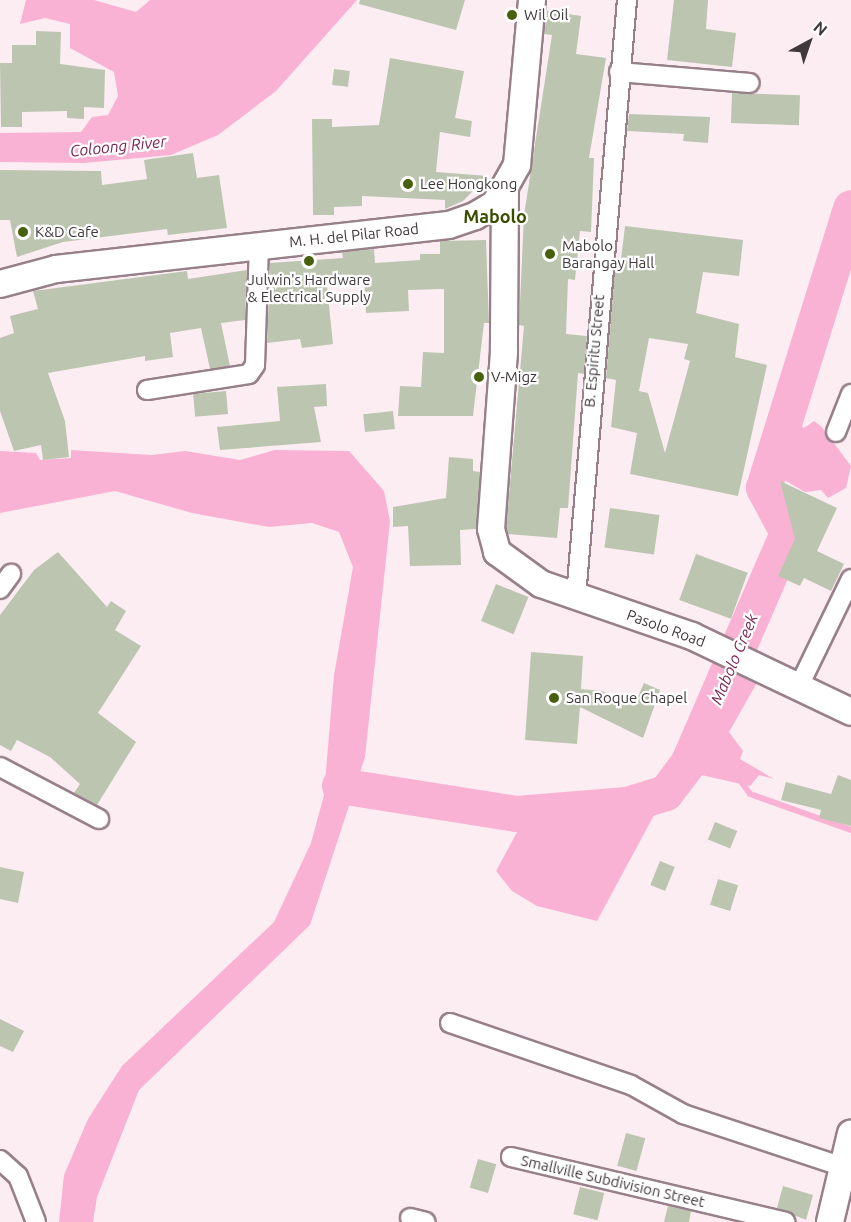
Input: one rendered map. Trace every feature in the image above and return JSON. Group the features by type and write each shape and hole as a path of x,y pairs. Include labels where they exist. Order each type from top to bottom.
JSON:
{"street":[{"name":"M. H. del Pilar Road","path":"0,284 67,267 448,225 476,216 505,191 517,165 532,0"},
{"name":"B. Espiritu Street","path":"576,596 619,72 627,0"},
{"path":"619,72 750,83"},
{"name":"Pasolo Road","path":"505,191 504,352 492,542 520,572 576,596 692,636 760,666 851,712"},
{"path":"147,390 249,374 255,365 259,245"},
{"path":"837,432 851,394"},
{"path":"799,686 851,579"},
{"path":"0,767 99,819"},
{"path":"450,1023 631,1085 683,1114 843,1167"},
{"path":"830,1222 851,1133"},
{"name":"Smallville Subdivision Street","path":"511,1157 785,1222"},
{"path":"0,1160 18,1176 36,1222"}],"water":[{"name":"Coloong River","path":"26,0 94,0 136,12 150,0 357,0 276,91 218,135 171,155 84,163 0,162 0,133 81,132 92,117 108,115 118,96 114,72 70,48 70,24 45,18 20,24"},
{"path":"780,408 804,428 814,421 821,426 851,466 846,488 828,498 821,490 805,492 781,478 770,487 758,483"},
{"path":"71,450 152,455 185,451 240,460 275,450 349,451 384,491 390,521 365,757 310,925 139,1090 97,1197 93,1222 59,1222 64,1175 88,1119 122,1066 274,922 311,843 324,795 334,675 353,567 339,532 312,523 269,527 192,513 115,491 0,513 0,451 36,453 40,460 71,458"},
{"path":"723,665 758,681 729,732 743,751 740,759 774,779 759,775 750,786 688,772 681,764"},
{"path":"666,793 597,921 537,906 512,891 496,871 522,823 517,814 627,805"}],"building":[{"path":"360,0 465,0 456,30 359,4"},
{"path":"674,0 708,0 706,29 736,33 732,67 667,60"},
{"path":"547,11 581,16 576,54 606,58 589,158 594,158 591,232 580,231 575,280 568,279 566,334 587,336 584,374 578,373 568,508 560,508 557,538 508,534 506,528 524,326 519,325 524,215 552,35 544,34"},
{"path":"36,31 61,32 60,64 105,70 104,108 84,107 84,119 67,118 67,111 22,112 22,127 1,127 0,63 12,63 12,45 36,45"},
{"path":"390,58 464,71 455,118 472,121 470,137 440,132 436,172 488,176 463,201 445,209 445,200 362,196 362,206 334,207 334,215 313,215 312,119 332,119 332,127 379,125"},
{"path":"334,69 350,71 348,87 332,85"},
{"path":"732,93 800,95 799,125 731,123"},
{"path":"629,114 710,117 708,143 683,141 684,134 627,131"},
{"path":"193,153 197,178 219,175 227,228 168,235 167,229 63,242 17,257 10,220 0,220 0,170 101,171 102,185 147,179 144,160"},
{"path":"625,226 743,240 739,276 703,272 696,313 739,324 735,357 767,365 738,496 630,474 637,433 611,427 616,380 606,378 615,268 620,268","holes":["649,338 688,344 684,359 690,361 665,453 648,393 639,391"]},
{"path":"486,240 489,323 484,323 473,416 398,416 400,386 421,387 423,352 444,353 444,289 408,290 409,311 366,313 364,275 326,277 333,344 302,348 300,339 267,343 270,263 343,258 342,252 374,249 375,263 420,260 420,254 440,254 440,241"},
{"path":"247,270 245,320 221,323 230,366 210,369 201,328 170,333 173,357 145,361 145,356 48,373 65,421 69,457 43,460 41,445 14,451 0,411 0,338 14,333 10,316 38,309 33,291 187,271 188,279"},
{"path":"326,384 327,406 314,407 321,442 220,450 217,427 280,421 277,387"},
{"path":"226,391 228,414 195,417 193,394"},
{"path":"393,411 395,429 365,432 363,414"},
{"path":"449,457 473,459 473,471 480,472 476,529 460,530 461,565 410,566 408,526 393,527 393,507 446,498"},
{"path":"780,481 837,508 817,551 844,564 831,591 804,578 800,586 778,576 795,539"},
{"path":"610,508 660,515 654,555 604,548"},
{"path":"58,552 107,607 111,601 126,611 115,630 141,646 98,713 136,742 97,805 74,793 80,784 50,757 17,740 11,751 0,745 0,615 34,570"},
{"path":"696,554 748,573 731,619 679,600"},
{"path":"496,584 528,597 513,634 481,621"},
{"name":"San Roque Chapel","path":"531,652 583,656 581,689 602,691 634,706 644,683 660,690 643,738 580,707 577,744 525,740"},
{"path":"838,775 851,780 851,826 819,818 821,810 781,800 786,782 831,794"},
{"path":"715,822 737,831 730,849 708,840"},
{"path":"660,861 675,867 665,891 650,885"},
{"path":"0,867 24,872 18,903 0,899"},
{"path":"718,879 738,885 730,911 710,905"},
{"path":"0,1019 24,1031 13,1052 0,1046"},
{"path":"626,1133 645,1138 637,1171 617,1166"},
{"path":"478,1159 496,1164 488,1193 470,1188"},
{"path":"783,1186 813,1195 806,1220 777,1208"},
{"path":"580,1187 604,1193 597,1220 573,1214"},
{"path":"668,1206 691,1211 689,1222 664,1222"}],"waterway":[{"name":"Mabolo Creek","path":"340,786 517,814 627,805 666,793 689,762 788,533 764,488 851,208"},
{"path":"740,780 750,794 851,830"}],"place":[{"name":"Wil Oil","path":"512,15"},
{"name":"Lee Hongkong","path":"408,184"},
{"name":"K&D Cafe","path":"23,232"},
{"name":"Mabolo Barangay Hall","path":"550,254"},
{"name":"Julwin's Hardware & Electrical Supply","path":"309,261"},
{"name":"V-Migz","path":"479,377"},
{"name":"San Roque Chapel","path":"554,698"}],"district":[{"name":"Mabolo","path":"495,216"}]}
